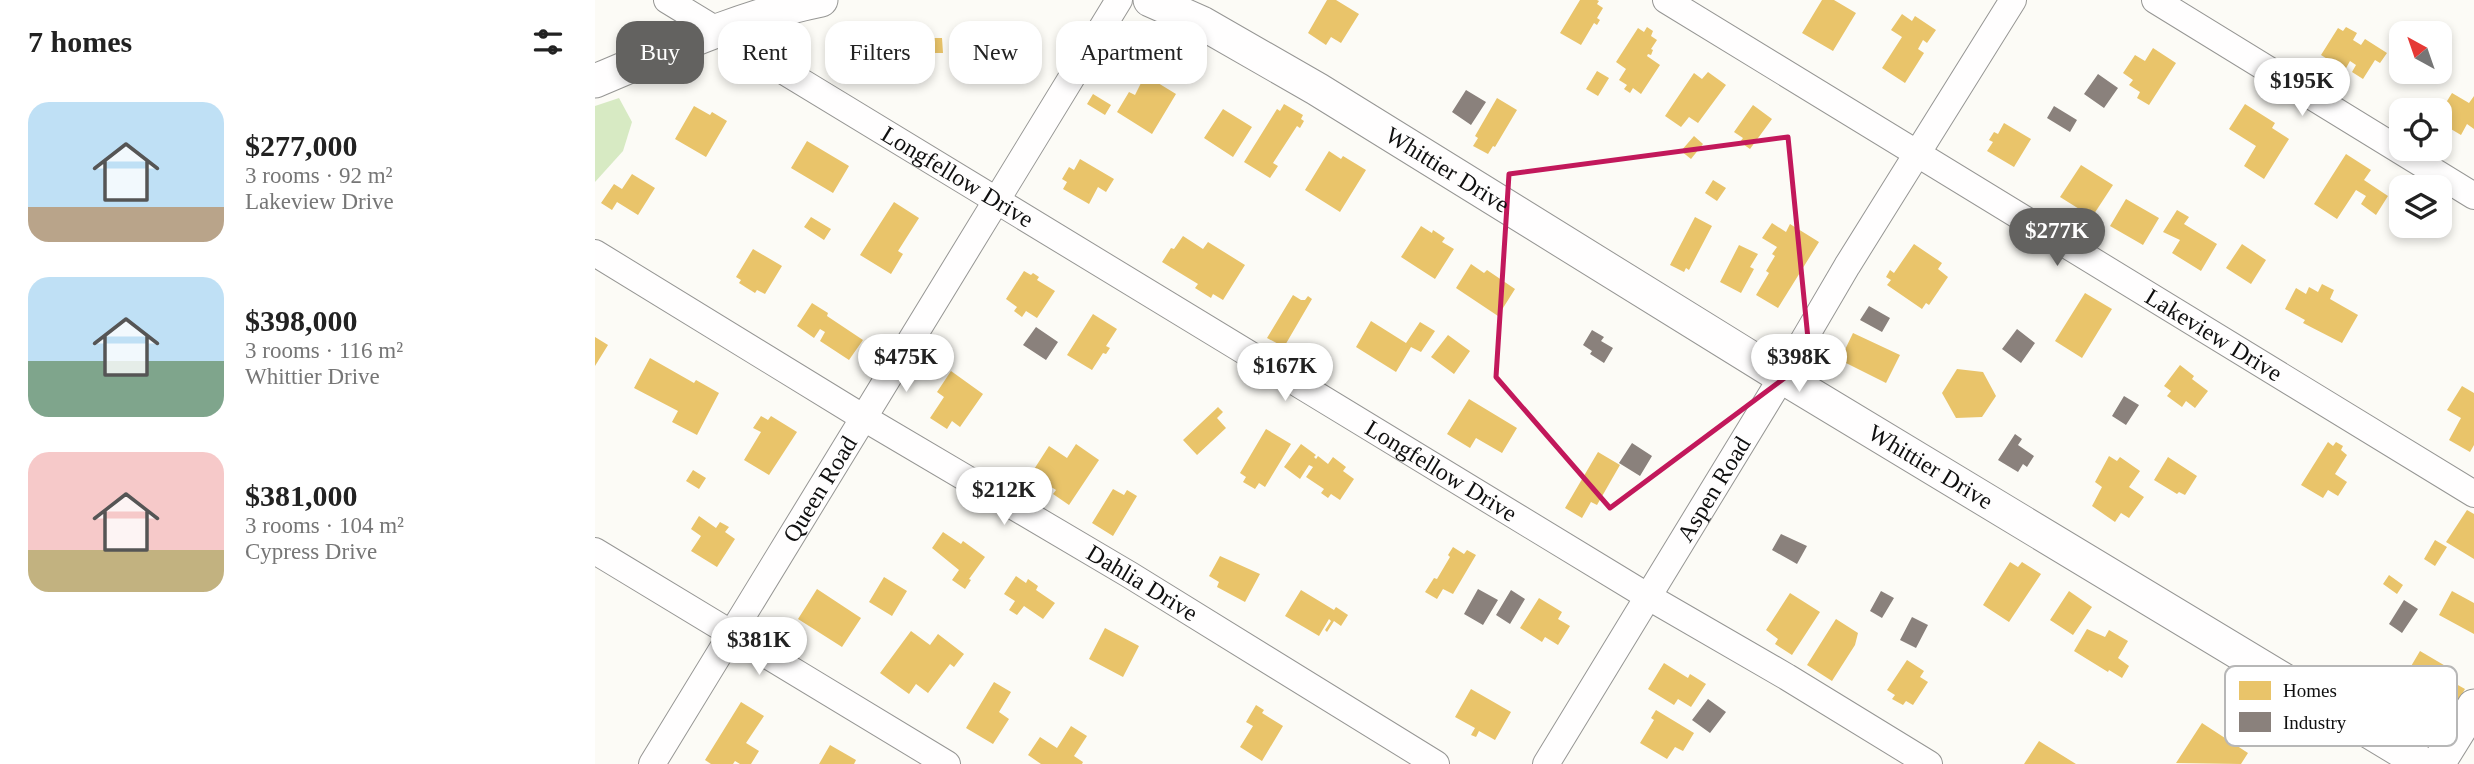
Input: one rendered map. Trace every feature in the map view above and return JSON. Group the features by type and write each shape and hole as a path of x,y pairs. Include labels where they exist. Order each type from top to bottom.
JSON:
{"street":[{"name":"Longfellow Drive","path":"667,0 1647,596 1929,764"},
{"path":"595,81 717,30 781,8 821,0"},
{"name":"Queen Road","path":"652,764 1119,0"},
{"name":"Whittier Drive","path":"1150,0 1202,23 1317,89 1782,377 2261,666"},
{"name":"Lakeview Drive","path":"1666,0 2474,494"},
{"name":"Aspen Road","path":"1546,764 1847,266 2013,0"},
{"path":"2155,0 2474,196"},
{"name":"Dahlia Drive","path":"595,253 864,418 1131,575 1436,764"},
{"path":"595,551 947,764"},
{"path":"2457,733 2474,706"},
{"name":"Whittier Drive","path":"2393,746 2423,764"},
{"path":"2438,764 2449,746"}],"highlighted area":[{"path":"1788,137 1810,359 1610,508 1496,377 1509,174"}],"green space":[{"path":"619,98 632,122 623,151 595,182 595,106"}],"building: Homes":[{"path":"1327,0 1336,0 1359,14 1341,43 1331,37 1326,45 1308,33"},
{"path":"1580,0 1597,0 1597,4 1603,8 1597,18 1600,20 1597,25 1594,23 1581,45 1560,33"},
{"path":"1822,0 1834,0 1856,13 1833,51 1802,33"},
{"path":"1902,14 1912,21 1915,16 1936,30 1927,43 1923,40 1918,49 1924,53 1905,83 1882,68 1902,37 1891,30"},
{"path":"1647,27 1653,31 1651,36 1657,40 1651,49 1651,55 1647,56 1660,65 1641,94 1633,88 1630,93 1624,89 1627,85 1619,80 1626,69 1616,62 1638,28 1644,32"},
{"path":"2346,27 2357,33 2353,40 2361,45 2365,39 2387,53 2380,63 2375,60 2363,79 2352,72 2356,65 2350,61 2345,70 2321,55 2338,28 2343,31"},
{"path":"935,38 942,38 943,53 935,53"},
{"path":"2153,48 2176,63 2149,105 2137,98 2140,92 2129,85 2133,80 2123,73 2135,55 2145,61"},
{"path":"1597,71 1609,78 1598,96 1586,89"},
{"path":"1708,72 1726,85 1698,123 1689,117 1681,127 1665,116 1694,73 1702,79"},
{"path":"1140,84 1160,84 1176,94 1152,134 1117,112 1129,92 1135,95"},
{"path":"2452,93 2469,103 2474,96 2474,129 2467,124 2461,135 2452,130 2452,98 2449,98"},
{"path":"1093,94 1111,105 1105,115 1087,104"},
{"path":"1497,98 1517,110 1488,154 1473,146 1478,138 1475,136"},
{"path":"1284,104 1303,115 1301,119 1304,121 1300,128 1297,126 1273,163 1278,166 1270,178 1244,162 1277,109 1280,111"},
{"path":"2245,104 2275,123 2272,128 2289,139 2264,179 2244,166 2256,146 2229,129"},
{"path":"1753,105 1772,119 1750,149 1740,142 1743,138 1734,132"},
{"path":"694,106 727,121 706,157 675,139"},
{"path":"1223,109 1252,127 1233,157 1204,138"},
{"path":"2004,123 2031,139 2014,167 1987,151 1993,142 1989,140 1994,132 1998,134"},
{"path":"1694,136 1703,144 1691,159 1681,151"},
{"path":"807,141 849,166 833,193 791,168"},
{"path":"1329,151 1366,170 1340,212 1305,190"},
{"path":"2346,154 2371,170 2364,180 2388,196 2376,215 2361,204 2366,196 2356,190 2337,219 2314,204"},
{"path":"1080,159 1114,179 1106,192 1098,187 1089,204 1063,189 1067,182 1062,179 1069,167 1074,170"},
{"path":"2081,165 2113,185 2092,217 2060,197"},
{"path":"632,174 655,188 638,215 617,202 612,210 601,203 614,184 622,189"},
{"path":"1713,180 1726,188 1717,201 1705,193"},
{"path":"2126,199 2159,218 2143,245 2110,226"},
{"path":"894,202 919,218 898,251 903,254 891,274 860,255"},
{"path":"2177,210 2189,217 2184,224 2217,244 2201,271 2172,253 2180,240 2163,232"},
{"path":"811,217 831,229 824,240 804,227"},
{"path":"1695,217 1712,226 1689,270 1686,268 1684,272 1670,265"},
{"path":"1772,223 1786,232 1790,224 1819,242 1778,308 1756,295 1769,273 1766,271 1777,247 1762,238"},
{"path":"1421,226 1445,238 1442,242 1454,249 1435,279 1401,257"},
{"path":"1183,236 1203,249 1208,242 1245,265 1223,300 1213,294 1211,298 1195,288 1198,284 1162,262"},
{"path":"1914,244 1942,263 1938,269 1948,277 1929,305 1926,303 1922,309 1887,285 1891,280 1886,277 1890,270 1894,273"},
{"path":"2242,244 2266,260 2251,284 2226,268"},
{"path":"1739,245 1758,254 1750,267 1754,269 1741,293 1720,282"},
{"path":"753,249 782,266 765,294 757,290 755,293 739,283 741,280 736,277"},
{"path":"1471,264 1484,273 1487,270 1515,289 1498,316 1456,288"},
{"path":"1024,271 1031,275 1033,273 1039,277 1037,280 1055,291 1037,318 1026,311 1022,317 1014,311 1017,307 1006,299"},
{"path":"2322,284 2334,290 2330,299 2358,315 2342,343 2303,323 2305,320 2285,309 2296,288 2306,294 2309,287 2318,292"},
{"path":"2085,293 2112,309 2082,358 2055,341"},
{"path":"1293,295 1301,300 1308,296 1312,299 1284,347 1267,338"},
{"path":"812,303 863,340 849,360 820,341 825,332 820,329 814,338 797,326"},
{"path":"1093,314 1117,329 1106,346 1110,348 1106,354 1103,353 1092,370 1067,355"},
{"path":"1371,321 1406,343 1420,322 1435,331 1421,352 1411,347 1396,372 1356,347"},
{"path":"1853,333 1900,355 1886,383 1840,360"},
{"path":"1448,335 1470,351 1454,374 1431,357"},
{"path":"595,337 608,345 595,366"},
{"path":"650,358 694,383 696,380 719,393 697,435 672,422 678,411 634,388"},
{"path":"2180,365 2208,391 2195,408 2186,401 2182,407 2167,396 2171,391 2164,386"},
{"path":"1957,369 1983,372 1996,396 1982,417 1956,418 1942,393"},
{"path":"951,371 983,394 960,427 952,421 947,429 930,418 944,397 937,392"},
{"path":"2462,386 2474,393 2474,445 2470,452 2449,440 2461,418 2447,410"},
{"path":"1469,399 1517,428 1502,453 1476,438 1470,448 1447,434"},
{"path":"1218,407 1223,412 1217,418 1226,428 1197,455 1183,440"},
{"path":"761,416 768,420 771,416 797,432 769,475 744,460 761,432 753,428"},
{"path":"1266,429 1291,444 1265,487 1259,483 1255,489 1243,482 1246,477 1240,473"},
{"path":"2328,442 2333,446 2336,442 2343,446 2341,450 2347,455 2335,474 2347,482 2338,496 2328,490 2323,498 2301,485"},
{"path":"1076,444 1099,460 1069,505 1053,494 1056,490 1031,474 1049,446 1067,458"},
{"path":"1301,444 1316,455 1316,459 1318,456 1328,464 1333,457 1346,467 1343,471 1354,479 1340,500 1331,494 1328,498 1321,493 1324,489 1306,477 1313,467 1309,465 1300,479 1284,467"},
{"path":"1598,452 1620,465 1597,505 1591,502 1582,518 1565,508"},
{"path":"2109,456 2117,461 2120,457 2140,471 2129,487 2144,497 2129,518 2121,513 2115,522 2092,506 2102,487 2095,482"},
{"path":"2168,457 2197,476 2185,495 2179,492 2177,494 2154,480"},
{"path":"693,470 706,478 699,489 686,481"},
{"path":"1113,489 1124,495 1127,490 1137,496 1113,536 1092,523"},
{"path":"2467,510 2474,514 2474,559 2446,542"},
{"path":"699,516 716,528 720,522 729,527 725,532 735,539 717,567 691,551 701,536 691,529"},
{"path":"943,532 961,544 963,541 985,557 965,589 952,580 959,570 932,548"},
{"path":"2435,540 2447,547 2435,566 2424,559"},
{"path":"1453,547 1464,554 1467,550 1476,555 1453,594 1443,589 1437,599 1425,592 1434,578 1437,579"},
{"path":"1220,556 1260,574 1245,602 1217,587 1219,582 1209,576"},
{"path":"2010,562 2018,567 2022,562 2041,574 2009,622 1983,605"},
{"path":"2389,575 2403,585 2397,594 2383,584"},
{"path":"1016,576 1026,583 1028,579 1038,586 1036,590 1055,603 1043,619 1024,606 1017,615 1009,610 1015,601 1004,594"},
{"path":"884,577 907,591 892,616 869,602"},
{"path":"817,589 861,618 842,647 798,619"},
{"path":"1301,590 1334,610 1336,607 1348,615 1341,626 1334,621 1327,632 1325,630 1331,621 1329,619 1319,636 1285,616"},
{"path":"2069,591 2092,607 2073,635 2050,620"},
{"path":"2452,591 2474,603 2474,634 2439,615"},
{"path":"1790,593 1820,612 1792,655 1775,644 1778,639 1766,630"},
{"path":"1539,598 1562,612 1558,619 1570,626 1558,645 1545,637 1542,642 1520,628"},
{"path":"1836,619 1858,633 1855,645 1832,681 1807,665"},
{"path":"1105,628 1139,646 1123,677 1089,659"},
{"path":"2087,629 2105,637 2109,630 2128,641 2118,658 2129,666 2122,678 2074,651"},
{"path":"911,631 930,645 938,634 964,654 954,667 950,664 928,693 916,684 909,694 880,673"},
{"path":"2420,651 2446,666 2411,666"},
{"path":"1907,660 1924,671 1920,677 1928,682 1913,705 1906,701 1903,705 1892,699 1895,695 1887,690"},
{"path":"1664,663 1688,678 1690,674 1706,684 1691,707 1678,699 1674,705 1648,689"},
{"path":"994,682 1011,692 999,712 1009,719 993,744 966,728"},
{"path":"2457,684 2465,689 2457,703"},
{"path":"1471,689 1511,712 1495,740 1479,731 1476,737 1471,735 1475,728 1455,717"},
{"path":"741,702 764,716 746,743 759,751 751,764 735,761 733,764 711,764 705,760"},
{"path":"1256,705 1264,710 1262,713 1283,726 1262,761 1240,747 1253,726 1246,722"},
{"path":"1656,710 1694,733 1683,751 1675,747 1667,759 1640,743 1654,720 1651,718"},
{"path":"2202,723 2225,738 2225,746 2237,746 2248,753 2241,764 2176,763"},
{"path":"1071,726 1087,736 1074,756 1083,762 1082,764 1041,764 1028,755 1040,737 1057,748"},
{"path":"2039,741 2076,764 2024,764"},
{"path":"830,745 856,760 854,764 819,764"}],"building: Industry":[{"path":"2098,74 2118,88 2104,108 2084,94"},
{"path":"1466,90 1486,102 1471,125 1452,112"},
{"path":"2054,106 2077,120 2070,132 2047,118"},
{"path":"1869,306 1890,318 1882,332 1860,320"},
{"path":"1036,327 1058,342 1046,360 1023,345"},
{"path":"2017,329 2035,343 2021,363 2002,349"},
{"path":"1592,330 1604,337 1601,341 1613,348 1604,363 1590,354 1592,351 1583,345"},
{"path":"2124,396 2139,405 2126,425 2112,416"},
{"path":"2015,434 2022,439 2018,445 2034,456 2027,467 2023,464 2018,472 1998,460"},
{"path":"1632,443 1652,456 1640,476 1619,463"},
{"path":"1781,534 1807,546 1797,564 1772,550"},
{"path":"1478,589 1498,600 1483,625 1464,614"},
{"path":"1511,590 1525,599 1510,624 1496,615"},
{"path":"1881,591 1894,598 1882,618 1870,611"},
{"path":"2404,600 2418,609 2402,633 2389,624"},
{"path":"1912,617 1928,625 1916,648 1900,640"},
{"path":"1708,699 1726,712 1710,733 1692,720"}]}
